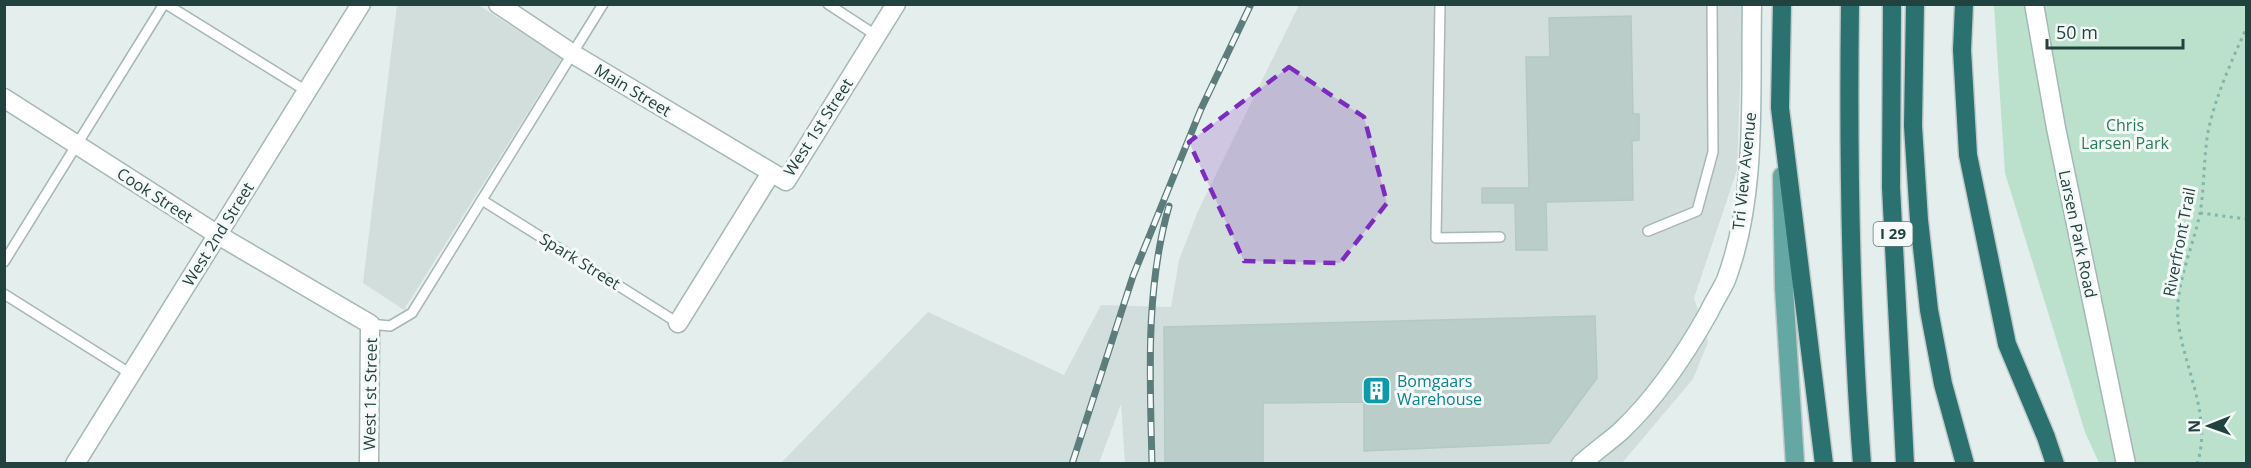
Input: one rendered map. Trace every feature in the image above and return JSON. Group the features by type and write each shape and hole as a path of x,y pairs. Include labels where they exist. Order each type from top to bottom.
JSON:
{"highway":[{"path":"1782,4 1780,108 1824,464"},
{"name":"I 29","path":"1850,4 1849,213 1853,349 1862,464"},
{"name":"I 29","path":"1892,4 1891,187 1905,464"},
{"path":"1915,4 1913,126 1919,220 1929,310 1943,384 1965,464"},
{"path":"1965,4 1962,50 1968,155 2007,344 2055,464"}],"main road":[{"path":"1780,108 1784,288 1795,464"}],"street":[{"name":"West 2nd Street","path":"75,464 361,4"},
{"name":"Main Street","path":"498,4 573,54 771,173"},
{"name":"West 1st Street","path":"678,322 771,173 786,181 896,4"},
{"name":"Tri View Avenue","path":"1581,464 1620,432 1668,377 1698,332 1725,280 1737,238 1750,148 1752,4"},
{"name":"Larsen Park Road","path":"2034,4 2058,139 2126,464"},
{"name":"Cook Street","path":"4,99 218,235 370,324"},
{"name":"West 1st Street","path":"369,464 370,324"}],"lane":[{"path":"4,262 165,4 308,92"},
{"path":"370,324 390,326 412,314 603,4"},
{"path":"828,4 877,36"},
{"path":"1440,4 1436,238 1500,237"},
{"path":"1648,231 1697,211 1713,152 1712,4"},
{"name":"Spark Street","path":"482,200 678,322"},
{"path":"4,294 131,374"}],"path":[{"name":"Riverfront Trail","path":"2197,464 2200,456 2200,420 2193,377 2178,319 2180,290 2200,213 2209,126 2230,64 2247,29"},
{"path":"2200,213 2247,219"}],"highlighted area":[{"path":"1289,67 1364,117 1387,203 1340,263 1244,261 1189,142"}],"shaded area":[{"path":"397,5 478,5 562,58 404,310 363,283"},
{"path":"1299,5 1743,5 1737,170 1694,298 1708,342 1693,379 1622,463 1125,463 1121,404 1099,463 780,464 928,312 1064,375 1101,305 1171,307 1179,260 1198,211"}],"green space":[{"name":"Chris Larsen Park","path":"1994,5 2246,5 2246,463 2099,463 2085,432 2005,173"}],"building":[{"path":"1631,16 1633,114 1639,114 1639,140 1632,141 1633,200 1546,202 1547,250 1516,250 1515,203 1482,203 1482,188 1529,188 1526,57 1550,57 1549,18"},
{"name":"Bomgaars Warehouse","path":"1595,316 1597,378 1549,443 1364,451 1364,402 1263,403 1263,464 1165,464 1164,327"}],"railway":[{"path":"1072,464 1133,276 1201,109 1251,4"},
{"path":"1152,464 1150,366 1153,302 1161,238 1169,206"}],"place":[{"name":"Bomgaars Warehouse","path":"1376,390"}]}
